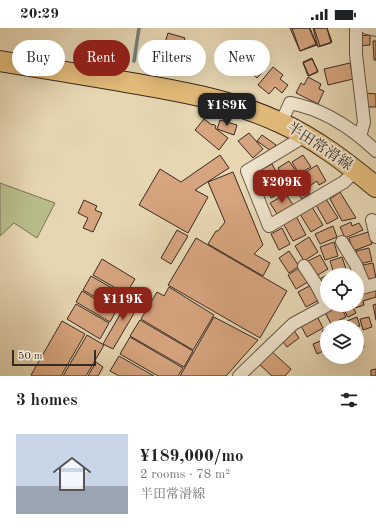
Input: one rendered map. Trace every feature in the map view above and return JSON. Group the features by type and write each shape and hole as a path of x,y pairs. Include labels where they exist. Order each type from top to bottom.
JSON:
{"main road":[{"name":"半田常滑線","path":"0,61 150,86 202,96 245,108 281,123 318,143 356,170 376,187"}],"street":[{"path":"356,28 356,54 364,122 360,137"},
{"path":"367,28 376,30"},
{"path":"281,123 290,103 305,105 326,114 349,128 376,151"},
{"path":"305,136 247,171 270,226 344,182 356,170"},
{"path":"372,220 376,237"},
{"path":"342,242 366,287"},
{"path":"304,266 320,292"},
{"path":"239,376 293,324 320,309"}],"green space":[{"path":"0,183 55,203 37,238 14,223 0,236"}],"building":[{"path":"290,28 309,28 316,44 300,51"},
{"path":"292,28 310,28 317,45 300,51"},
{"path":"313,28 327,28 331,43 318,47"},
{"path":"314,28 327,28 332,42 320,46"},
{"path":"168,33 185,38 184,40 166,40"},
{"path":"370,35 370,45 358,46 358,36"},
{"path":"373,41 376,41 376,60 374,60"},
{"path":"312,58 318,72 309,76 303,62"},
{"path":"312,59 318,71 308,76 303,63"},
{"path":"350,63 353,79 328,85 324,69"},
{"path":"273,67 283,75 280,79 288,85 282,93 275,87 269,94 258,85 266,76 270,76 270,71"},
{"path":"308,77 321,84 319,89 324,91 318,104 296,93 301,83 304,85"},
{"path":"366,93 376,94 376,107 366,107"},
{"path":"204,119 216,126 215,128 228,138 219,150 195,130"},
{"path":"220,120 237,125 234,135 217,129"},
{"path":"249,133 263,149 253,158 238,141"},
{"path":"262,135 276,145 271,151 257,141"},
{"path":"220,155 229,168 195,190 208,197 188,233 139,205 160,169 181,182"},
{"path":"303,155 311,167 299,174 292,162"},
{"path":"289,161 298,174 286,181 278,168"},
{"path":"272,164 278,175 266,182 259,171"},
{"path":"317,165 326,181 319,185 317,181 308,187 301,175"},
{"path":"233,172 263,245 254,254 270,263 263,276 208,244 216,231 218,231 225,222 208,182"},
{"path":"298,176 310,194 302,199 297,192 293,195 286,184"},
{"path":"280,180 286,190 271,198 266,187"},
{"path":"340,192 356,218 342,221 330,199"},
{"path":"286,194 293,205 277,214 270,203"},
{"path":"326,199 338,218 327,224 316,205"},
{"path":"84,200 97,206 95,210 102,213 93,232 83,228 88,218 78,213"},
{"path":"312,207 323,225 311,232 300,214"},
{"path":"296,216 306,235 293,241 283,223"},
{"path":"351,222 352,226 359,223 363,230 345,238 340,227"},
{"path":"333,226 337,237 320,244 315,234"},
{"path":"282,228 290,244 279,250 271,234"},
{"path":"177,230 188,236 171,264 161,258"},
{"path":"368,232 372,244 353,251 349,238"},
{"path":"309,237 318,252 304,261 295,246"},
{"path":"196,238 287,291 260,338 168,285"},
{"path":"334,242 338,256 325,260 320,247"},
{"path":"369,248 372,261 359,264 356,251"},
{"path":"289,251 299,266 289,273 279,258"},
{"path":"320,255 327,268 320,268 320,274 316,276 308,261"},
{"path":"342,257 346,268 332,268 330,261"},
{"path":"102,259 135,279 126,294 93,275"},
{"path":"373,263 376,278 367,280 363,265"},
{"path":"299,268 308,282 296,289 288,275"},
{"path":"91,276 126,296 118,310 83,290"},
{"path":"311,285 319,300 306,307 298,292"},
{"path":"169,287 214,315 193,350 141,319 157,292 164,296"},
{"path":"376,289 376,297 364,301 364,293"},
{"path":"82,291 116,311 110,322 76,302"},
{"path":"133,292 143,298 113,349 103,344"},
{"path":"76,304 109,323 100,339 67,319"},
{"path":"376,304 376,320 373,305"},
{"path":"325,312 344,312 346,317 340,320 329,320"},
{"path":"345,312 356,312 356,313 348,317"},
{"path":"317,316 320,322 320,330 307,337 301,326"},
{"path":"214,317 258,340 226,376 180,376"},
{"path":"357,317 358,320 350,320"},
{"path":"369,317 372,327 364,330 364,320 360,319"},
{"path":"140,320 193,351 184,367 130,336"},
{"path":"62,321 85,334 61,376 31,375"},
{"path":"293,329 299,338 287,347 280,338"},
{"path":"87,335 104,345 86,376 63,376"},
{"path":"130,337 183,368 178,376 158,376 120,354"},
{"path":"320,341 320,352 317,354 313,344"},
{"path":"270,350 291,369 285,376 272,376 258,363"},
{"path":"119,356 154,376 119,376 110,371"},
{"path":"96,362 103,367 98,376 88,376"},
{"path":"376,369 376,376 371,376 371,370"}],"waterway":[{"path":"134,61 139,28"}]}
